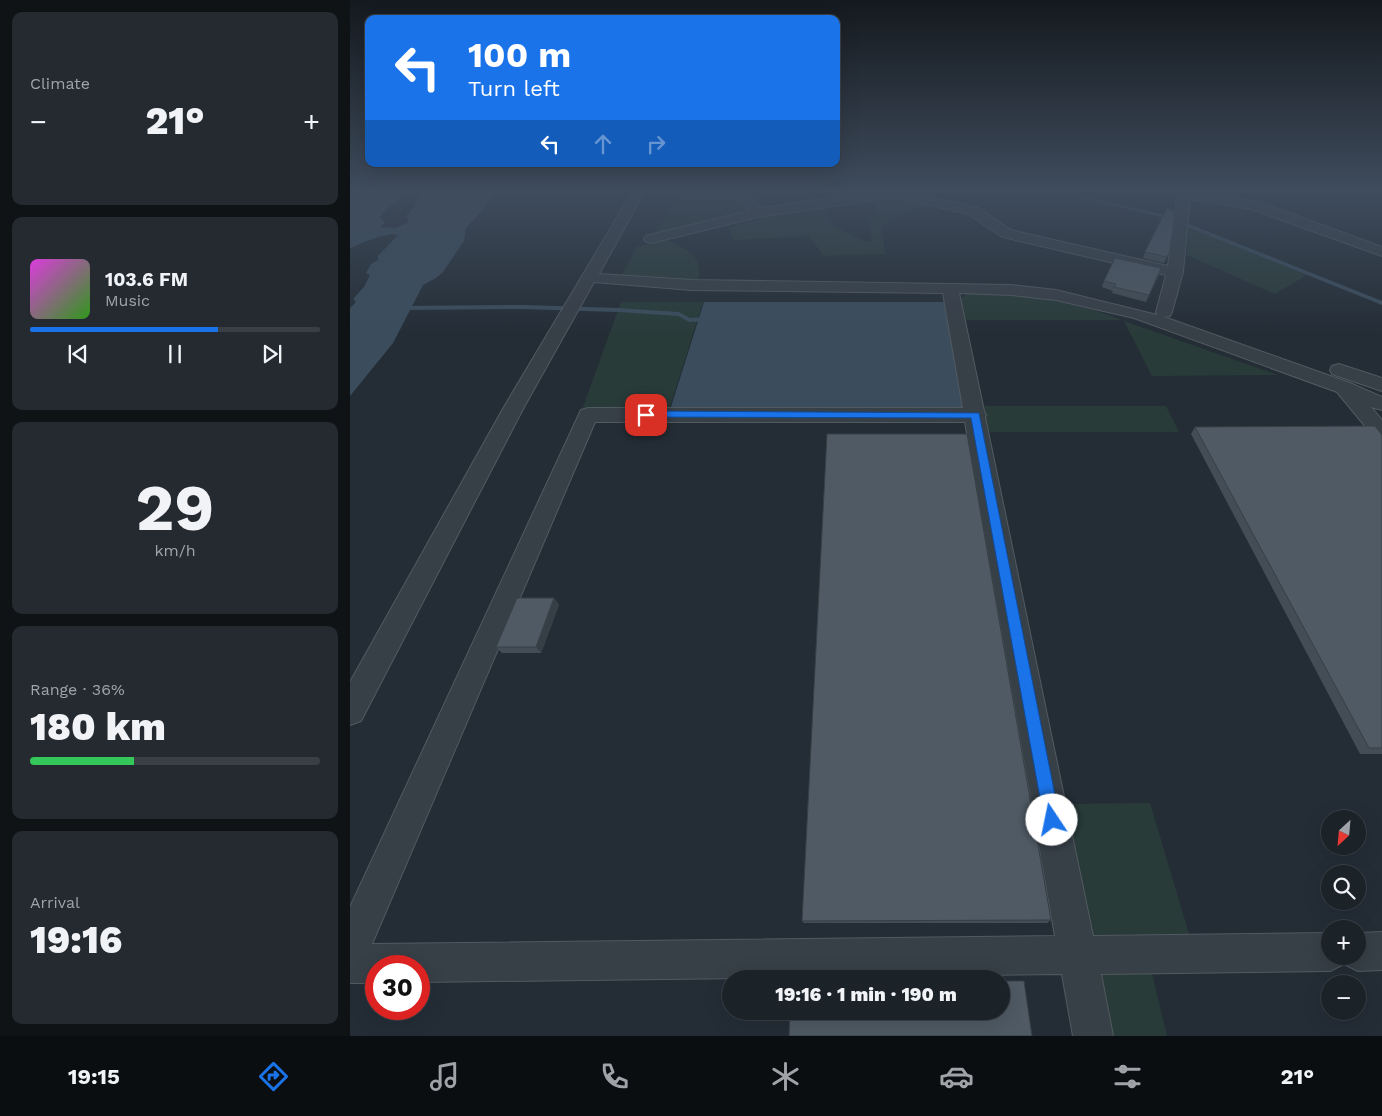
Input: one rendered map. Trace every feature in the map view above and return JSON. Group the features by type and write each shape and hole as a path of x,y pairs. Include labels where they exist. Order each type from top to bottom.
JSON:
{"street":[{"path":"350,711 514,408 612,237"},
{"path":"651,239 658,237"},
{"path":"1022,237 1175,272"},
{"path":"1164,312 1175,272 1179,237"},
{"path":"1342,237 1382,252"},
{"path":"589,277 692,285 1012,290 1123,302 1164,312 1302,356 1382,385"},
{"path":"950,288 976,415 1093,1036"},
{"path":"1056,295 1139,314 1343,387 1382,404"},
{"path":"1343,387 1382,434"},
{"path":"350,950 588,415 976,415"},
{"path":"350,964 1321,952"},
{"path":"1366,952 1382,952"}],"shaded area":[{"path":"732,237 783,237 733,240"},
{"path":"810,237 857,237 864,241 872,241 871,237 883,237 885,254 824,256"},
{"path":"1188,237 1214,237 1307,275 1275,294 1187,255"},
{"path":"665,239 687,250 696,259 699,273 698,283 620,278 637,247"},
{"path":"968,293 1046,299 1084,307 1122,320 964,320 960,299"},
{"path":"621,302 703,302 669,410 582,410"},
{"path":"1124,321 1278,375 1152,376"},
{"path":"982,406 1166,406 1179,432 987,432"},
{"path":"1150,803 1189,934 1090,935 1063,804"},
{"path":"1151,970 1167,1036 1111,1036 1097,971"}],"water":[{"path":"350,237 377,237 367,241 350,248"},
{"path":"396,237 465,237 443,272 423,285 393,343 350,396 350,308 356,302 353,299 364,287 370,275 366,273 371,264 378,260 378,256"},
{"path":"704,302 945,302 963,409 670,410"}],"building":[{"path":"1152,237 1172,237 1167,257 1145,252"},
{"path":"1115,258 1161,268 1149,295 1114,287 1116,284 1104,281"},
{"path":"1375,426 1382,435 1382,748 1369,748 1195,427"},
{"path":"827,434 967,434 1051,920 802,921"},
{"path":"517,598 554,598 536,647 496,647"},
{"path":"1010,981 1024,981 1032,1036 789,1036 790,1020 1010,1020"}],"waterway":[{"path":"1220,237 1382,303"},
{"path":"401,308 523,307 618,310 679,314 689,320 709,319"}],"route":[{"path":"646,415 976,415 1052,820"}]}
